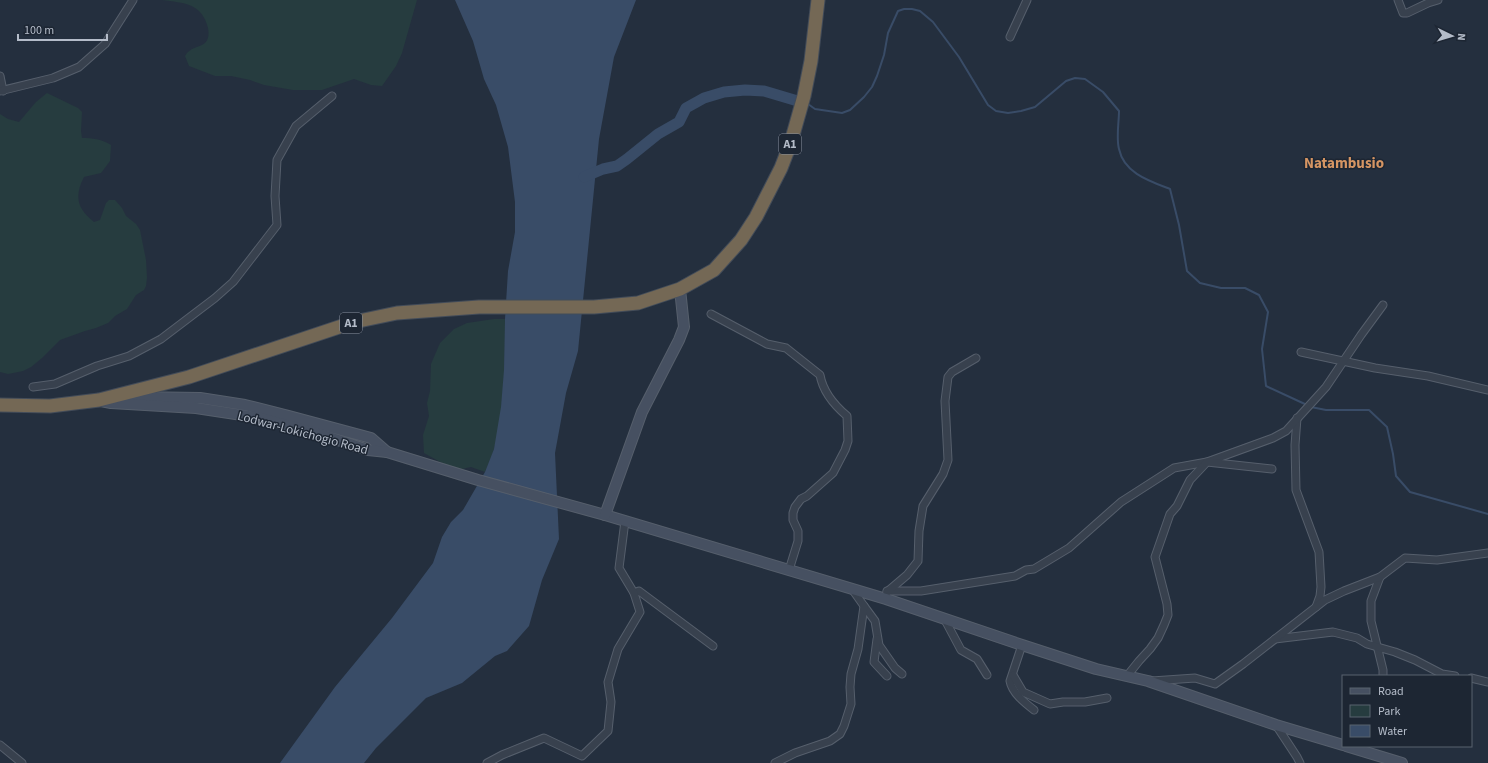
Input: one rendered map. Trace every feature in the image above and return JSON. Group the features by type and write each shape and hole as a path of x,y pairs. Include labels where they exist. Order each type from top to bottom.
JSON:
{"highway":[{"name":"A1","path":"680,289 714,270 741,240 756,217 782,168 804,96 818,0"},
{"name":"Lodwar-Lokichogio Road","path":"0,405 50,406 100,400 159,386 354,322 397,313 480,307 594,307 638,303 680,289"}],"main road":[{"path":"680,289 684,327 679,340 642,412 606,515 852,589 887,595 945,620 1096,669 1148,681 1276,725 1342,745"},
{"name":"Lodwar-Lokichogio Road","path":"118,395 133,397 200,398 245,406 371,438 387,452"},
{"name":"Lodwar-Lokichogio Road","path":"100,400 111,403 196,408 260,418 368,450 387,452 561,504 606,515"},
{"path":"1349,747 1402,763"}],"street":[{"path":"0,76 1,91 53,78 79,67 108,40 133,0"},
{"path":"1010,37 1027,0"},
{"path":"1398,0 1403,13 1407,13 1438,0"},
{"path":"33,387 55,384 97,366 129,356 161,340 233,282 277,225 275,196 277,160 296,126 332,96"},
{"path":"887,595 1015,576 1026,570 1034,569 1069,548 1121,502 1174,468 1207,462 1273,438 1286,431 1326,387 1361,334 1383,305"},
{"path":"711,314 767,344 786,348 820,375 828,395 839,409 847,416 848,441 846,450 836,469 795,507 793,520 798,531 798,541 789,570"},
{"path":"1301,352 1344,360 1375,368 1428,376 1488,390"},
{"path":"887,595 907,575 918,561 922,506 943,474 948,460 945,401 948,377 952,372 976,358"},
{"path":"1297,418 1295,445 1296,490 1319,552 1321,586 1320,596 1315,608"},
{"path":"1207,462 1272,469"},
{"path":"1127,676 1150,649 1164,626 1168,615 1167,604 1155,557 1170,514 1177,506 1190,480 1207,462"},
{"path":"487,763 502,755 544,738 582,756 608,731 611,702 608,682 618,649 640,612 634,594 620,568 625,521"},
{"path":"1148,681 1195,678 1215,684 1325,600 1380,577 1405,558 1438,560 1488,553"},
{"path":"1380,577 1371,601 1370,621 1384,670 1383,675"},
{"path":"852,589 874,620 879,645 886,657 902,674"},
{"path":"634,594 638,591 713,646"},
{"path":"775,763 795,752 830,741 840,734 851,704 851,674 858,649 864,606"},
{"path":"945,620 961,650 977,660 987,675"},
{"path":"1275,639 1333,632 1357,638 1366,644 1376,645 1414,660 1442,674 1448,675"},
{"path":"877,637 874,662 887,676"},
{"path":"1022,645 1010,681 1013,690 1024,703 1034,710"},
{"path":"1013,675 1023,692 1050,704 1063,702 1085,702 1107,698"},
{"path":"1472,678 1488,682"},
{"path":"1276,725 1300,763"},
{"path":"0,745 22,763"}],"green space":[{"path":"162,0 417,0 402,53 396,66 382,86 371,85 354,79 322,90 293,90 264,85 231,76 215,76 189,66 185,56 187,53 205,43 208,38 209,34 205,20 197,9 191,6 178,2"},
{"path":"47,93 78,108 82,112 82,138 97,139 111,145 110,161 101,173 84,177 79,190 79,202 84,212 94,222 100,220 106,203 109,200 115,200 122,208 126,216 136,224 140,230 146,260 146,286 144,290 136,295 127,309 115,316 108,323 60,340 31,367 23,371 8,374 0,372 0,114 8,119 19,122 36,102"},
{"path":"505,319 502,401 498,434 494,449 485,472 471,467 453,469 424,453 423,435 429,416 427,403 430,391 431,364 440,343 454,329 467,323"}],"water":[{"path":"455,0 636,0 614,57 599,139 578,351 566,393 555,453 559,539 542,580 529,626 507,651 495,656 462,683 426,698 376,748 364,763 280,763 335,687 392,618 433,563 442,537 451,522 463,510 485,472 494,449 501,407 508,271 515,232 515,202 508,147 496,105 484,79 473,41"}],"waterway":[{"path":"808,104 815,109 842,113 850,110 864,97 872,87 877,76 884,55 888,33 898,11 904,9 920,11 933,22 959,57 988,105 996,111 1008,113 1035,107 1066,81 1075,78 1085,79 1103,92 1119,111 1118,145 1126,164 1138,175 1170,189 1179,225 1187,271 1200,283 1221,288 1245,288 1259,295 1268,312 1262,349 1266,386 1307,405"},
{"path":"584,177 603,169 617,166 658,134 679,122 686,108 704,98 724,92 745,90 764,91 801,102"},
{"path":"1311,407 1326,410 1369,410 1387,427 1396,476 1410,492 1488,514"}],"district":[{"name":"Natambusio","path":"1344,163"}]}
